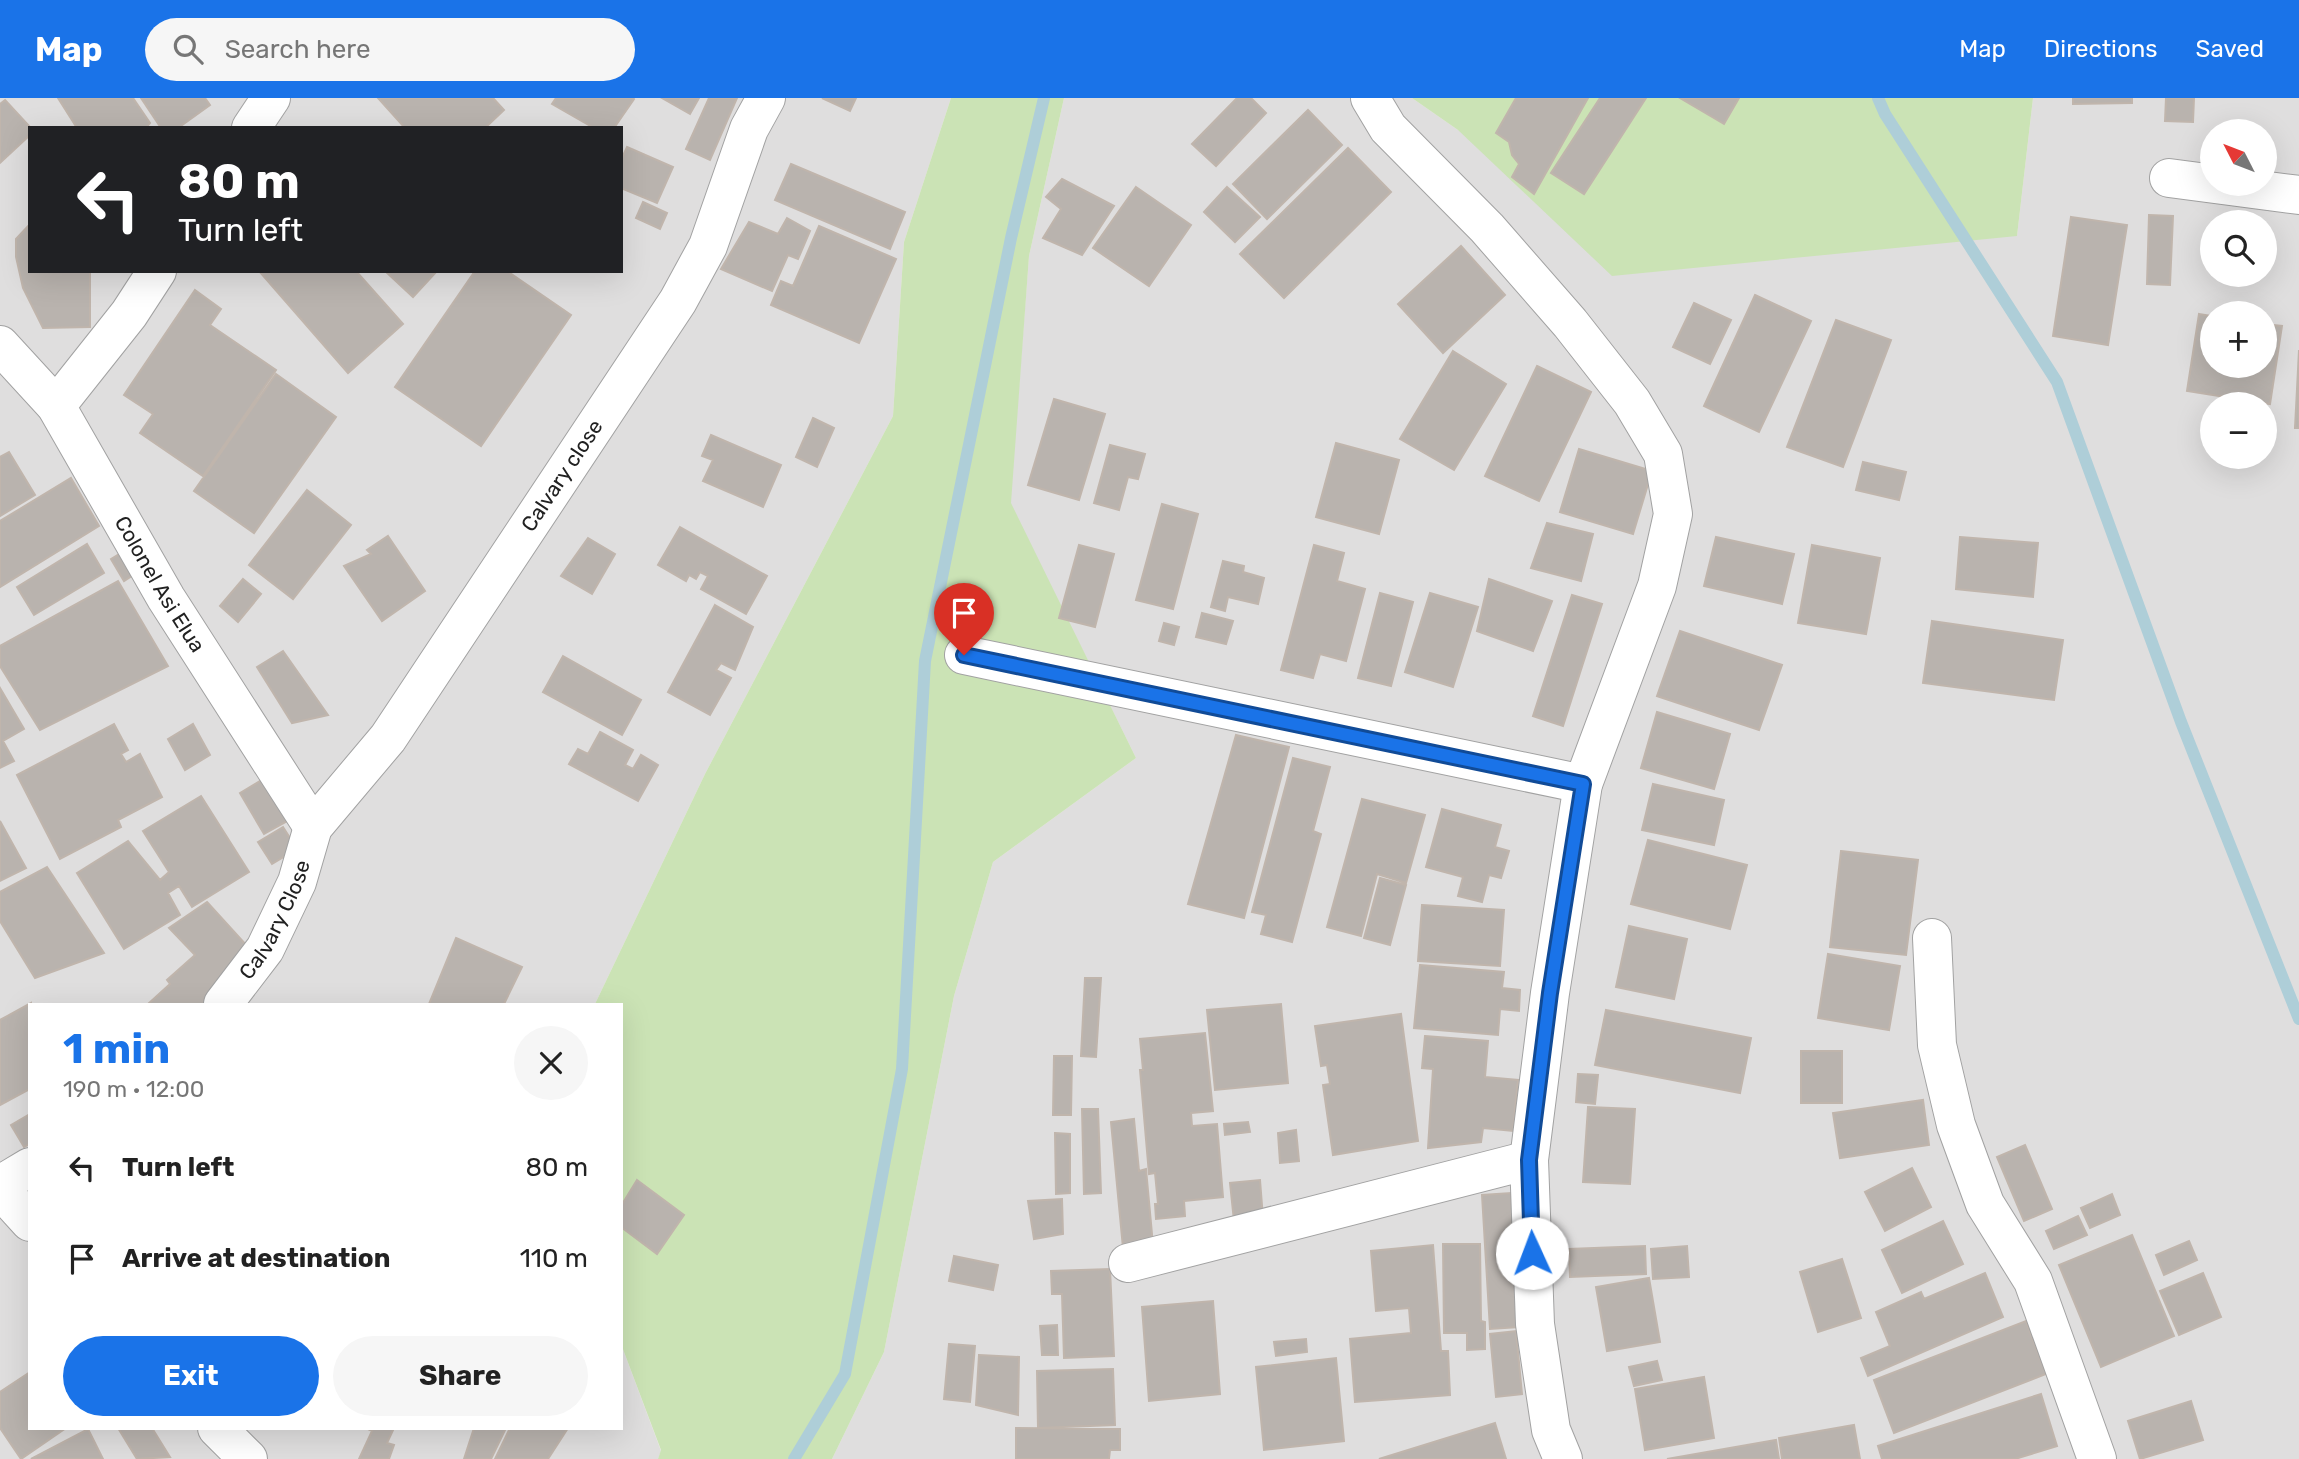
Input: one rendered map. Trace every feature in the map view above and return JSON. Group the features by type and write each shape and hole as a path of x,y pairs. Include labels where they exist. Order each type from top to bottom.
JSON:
{"street":[{"path":"252,126 271,98"},
{"name":"Calvary close","path":"313,827 388,738 678,301 708,246 749,129 766,98"},
{"path":"1370,98 1388,128 1487,228 1570,323 1632,402 1663,454 1673,514 1657,586 1583,784 1550,993 1529,1160 1535,1324 1551,1430 1563,1459"},
{"path":"2169,178 2299,195"},
{"path":"56,406 129,314 156,273"},
{"name":"Colonel Asi Elua","path":"0,345 56,406 166,598 313,827"},
{"path":"964,655 1583,784"},
{"name":"Calvary Close","path":"224,1003 265,949 298,882 313,827"},
{"path":"1932,937 1937,1045 1956,1125 1986,1204 2033,1281 2096,1459"},
{"path":"1128,1263 1529,1160"},
{"path":"28,1168 0,1187 28,1220"},
{"path":"219,1430 248,1459"}],"shaded area":[{"path":"0,98 951,98 904,242 893,416 705,774 595,1003 28,1003 28,1430 623,1430 623,1349 661,1451 658,1459 0,1459"},
{"path":"1064,98 1412,98 1458,130 2017,236 2033,98 2299,98 2299,1459 832,1459 884,1352 954,996 993,862 1136,758 1010,503 1029,256"}],"green space":[{"path":"951,98 1064,98 1029,256 1011,503 1136,758 993,862 954,996 884,1352 832,1459 658,1459 661,1450 623,1349 623,1003 595,1003 705,774 893,416 904,242"},
{"path":"1412,98 2033,98 2017,236 1612,276 1458,130"}],"building":[{"path":"58,98 133,98 150,123 148,126 76,126"},
{"path":"141,98 205,98 210,105 181,126 160,126"},
{"path":"378,98 493,98 504,110 487,126 403,126"},
{"path":"556,98 634,99 615,126 590,126 552,104"},
{"path":"662,98 699,98 690,114"},
{"path":"709,98 737,98 710,160 686,149"},
{"path":"822,98 856,98 850,111"},
{"path":"1237,98 1251,98 1266,113 1216,166 1192,144"},
{"path":"1516,98 1588,98 1534,194 1512,177 1519,164 1512,155 1509,142 1496,133"},
{"path":"1600,98 1646,98 1584,194 1551,173"},
{"path":"1680,98 1739,98 1724,124"},
{"path":"2073,98 2132,98 2132,103 2073,104"},
{"path":"2166,98 2194,98 2193,122 2165,121"},
{"path":"5,100 29,126 28,137 0,163 0,104"},
{"path":"1308,110 1342,145 1267,219 1233,184"},
{"path":"627,147 673,167 657,203 623,189 623,156"},
{"path":"1348,148 1391,192 1284,298 1240,254"},
{"path":"791,164 905,212 890,249 775,200"},
{"path":"1062,179 1114,206 1082,255 1043,238 1061,209 1046,197"},
{"path":"1136,187 1191,225 1149,286 1093,248"},
{"path":"1227,187 1260,217 1235,242 1204,212"},
{"path":"643,202 667,213 660,229 636,218"},
{"path":"2149,215 2173,216 2170,285 2147,284"},
{"path":"2071,217 2127,225 2108,345 2053,336"},
{"path":"787,218 810,231 798,259 788,255 772,291 721,269 749,222 778,234"},
{"path":"28,226 28,273 90,273 90,327 43,328 23,288 16,257 16,239"},
{"path":"819,226 896,259 859,343 771,305 781,281 793,286"},
{"path":"1461,246 1505,295 1443,353 1398,304"},
{"path":"261,273 358,273 403,324 348,373"},
{"path":"387,273 435,273 413,297"},
{"path":"474,273 510,273 571,315 481,446 395,387"},
{"path":"195,290 221,309 210,325 276,370 203,476 140,433 153,414 124,395"},
{"path":"1755,295 1811,321 1759,432 1704,406"},
{"path":"1694,303 1731,320 1710,364 1673,347"},
{"path":"2199,314 2200,378 2274,378 2272,392 2187,391"},
{"path":"1836,320 1891,340 1843,467 1787,447"},
{"path":"2277,325 2282,326 2277,358"},
{"path":"2299,350 2299,428 2295,428"},
{"path":"1453,351 1506,384 1454,470 1400,439"},
{"path":"1537,366 1591,392 1539,501 1485,476"},
{"path":"276,374 336,417 254,533 194,491"},
{"path":"1054,399 1105,414 1079,500 1028,485"},
{"path":"813,418 834,428 817,467 796,457"},
{"path":"711,435 781,465 763,507 703,481 713,460 702,456"},
{"path":"1336,443 1399,460 1379,534 1316,517"},
{"path":"1110,445 1145,454 1138,479 1128,477 1119,510 1094,503"},
{"path":"1579,449 1652,471 1633,534 1560,512"},
{"path":"9,452 35,495 0,516 0,457"},
{"path":"1863,462 1906,472 1899,500 1856,490"},
{"path":"71,478 99,526 0,587 0,521"},
{"path":"307,490 351,525 293,599 249,565"},
{"path":"1162,504 1198,514 1173,609 1136,600"},
{"path":"1547,523 1593,534 1581,581 1531,568"},
{"path":"680,527 767,576 746,614 701,589 708,576 700,572 696,579 689,575 686,581 658,565"},
{"path":"388,536 425,591 382,621 344,566 371,554 367,550"},
{"path":"1716,537 1794,554 1782,604 1704,586"},
{"path":"1960,537 2038,543 2033,597 1956,589"},
{"path":"588,538 615,554 592,594 561,576"},
{"path":"87,544 104,573 34,615 17,587"},
{"path":"1079,545 1114,554 1095,627 1059,618"},
{"path":"1314,545 1344,553 1337,581 1365,589 1346,661 1320,654 1313,678 1281,670"},
{"path":"1812,545 1880,558 1866,634 1798,623"},
{"path":"126,550 138,572 124,581 111,559"},
{"path":"1223,561 1244,566 1243,572 1264,578 1258,604 1228,597 1225,611 1211,607"},
{"path":"243,579 261,594 238,622 220,606"},
{"path":"1489,579 1552,601 1533,651 1477,631"},
{"path":"118,581 168,666 40,730 0,666 0,646"},
{"path":"1380,593 1413,602 1391,686 1358,678"},
{"path":"1430,593 1478,607 1453,687 1405,672"},
{"path":"1572,595 1602,604 1563,726 1533,716"},
{"path":"715,605 753,627 735,670 721,663 716,670 731,678 710,715 668,692"},
{"path":"1202,613 1233,621 1226,644 1196,637"},
{"path":"1932,621 2063,640 2054,700 1923,683"},
{"path":"1164,623 1179,627 1174,645 1159,641"},
{"path":"1680,631 1782,665 1759,730 1657,696"},
{"path":"283,651 328,715 292,723 257,667"},
{"path":"563,656 641,700 622,735 543,692"},
{"path":"0,688 24,729 3,741 14,761 0,768"},
{"path":"1657,712 1730,734 1714,789 1641,768"},
{"path":"114,724 128,750 121,754 126,762 140,754 162,797 118,820 121,827 60,859 17,775"},
{"path":"193,724 210,755 185,770 168,739"},
{"path":"600,732 633,750 625,765 633,769 641,755 658,765 638,801 569,764 578,749 588,754"},
{"path":"1236,735 1289,747 1244,918 1188,904"},
{"path":"1293,758 1330,767 1313,831 1321,834 1292,942 1261,934 1266,915 1252,912"},
{"path":"265,778 289,820 264,834 240,793"},
{"path":"1653,784 1724,800 1714,845 1642,830"},
{"path":"201,796 249,872 192,907 179,886 168,893 180,915 124,949 77,873 128,841 160,880 169,872 143,831"},
{"path":"1362,799 1425,815 1406,883 1377,874 1361,936 1327,927"},
{"path":"1442,809 1501,825 1495,847 1509,851 1501,878 1489,875 1482,902 1458,896 1463,877 1426,867"},
{"path":"0,821 26,868 0,881"},
{"path":"283,827 297,849 272,864 258,842"},
{"path":"1648,840 1747,865 1730,929 1631,904"},
{"path":"1841,851 1918,860 1906,955 1830,947"},
{"path":"47,867 104,953 35,978 0,921 0,892"},
{"path":"1380,878 1406,885 1390,945 1364,938"},
{"path":"207,902 249,948 208,1003 149,1003 170,984 167,980 195,955 169,928"},
{"path":"1422,905 1504,910 1500,966 1418,961"},
{"path":"1629,926 1687,939 1674,999 1616,987"},
{"path":"456,938 522,967 504,1003 429,1003"},
{"path":"1828,954 1900,966 1889,1030 1818,1018"},
{"path":"1420,965 1504,972 1502,988 1520,990 1519,1011 1500,1009 1498,1035 1414,1028"},
{"path":"1085,978 1101,978 1096,1057 1081,1056"},
{"path":"1281,1004 1288,1083 1215,1090 1207,1010"},
{"path":"28,1005 28,1090 0,1105 0,1020"},
{"path":"1606,1010 1751,1038 1740,1093 1595,1065"},
{"path":"1401,1014 1418,1141 1333,1155 1323,1085 1330,1084 1327,1065 1321,1066 1315,1026"},
{"path":"1205,1033 1213,1111 1191,1113 1192,1126 1217,1124 1223,1197 1184,1201 1185,1216 1156,1219 1155,1204 1158,1204 1155,1173 1149,1174 1140,1039"},
{"path":"1425,1036 1488,1041 1485,1077 1518,1080 1513,1131 1483,1128 1481,1142 1428,1148 1433,1069 1422,1068"},
{"path":"1801,1051 1842,1051 1842,1103 1801,1103"},
{"path":"1054,1056 1072,1056 1071,1115 1053,1115"},
{"path":"1578,1074 1598,1075 1595,1104 1576,1102"},
{"path":"1923,1100 1929,1145 1840,1158 1833,1113"},
{"path":"1588,1107 1635,1109 1630,1184 1583,1182"},
{"path":"1082,1109 1098,1109 1101,1193 1084,1194"},
{"path":"28,1115 28,1145 24,1147 11,1125"},
{"path":"1134,1119 1139,1171 1146,1169 1153,1245 1123,1248 1111,1122"},
{"path":"1248,1122 1250,1132 1225,1135 1224,1124"},
{"path":"1296,1130 1299,1161 1280,1163 1278,1133"},
{"path":"1055,1133 1070,1134 1070,1193 1056,1194"},
{"path":"2025,1145 2052,1209 2024,1221 1997,1157"},
{"path":"1912,1168 1931,1207 1885,1231 1865,1192"},
{"path":"637,1180 684,1215 657,1254 623,1228 623,1203"},
{"path":"1260,1180 1263,1218 1234,1221 1230,1183"},
{"path":"1511,1193 1519,1327 1490,1329 1482,1195"},
{"path":"2112,1194 2120,1215 2090,1228 2081,1208"},
{"path":"1062,1199 1063,1234 1034,1239 1028,1201"},
{"path":"2078,1216 2087,1235 2054,1249 2046,1231"},
{"path":"1943,1221 1963,1264 1902,1293 1882,1250"},
{"path":"2132,1235 2174,1336 2101,1367 2059,1265"},
{"path":"2189,1241 2197,1260 2164,1275 2156,1255"},
{"path":"1443,1244 1480,1244 1481,1321 1485,1322 1485,1349 1467,1350 1467,1333 1444,1333"},
{"path":"1433,1245 1441,1351 1448,1351 1450,1395 1355,1402 1350,1339 1411,1333 1409,1308 1376,1311 1371,1251"},
{"path":"1645,1246 1646,1274 1570,1277 1569,1249"},
{"path":"1687,1246 1689,1277 1653,1279 1651,1249"},
{"path":"954,1256 998,1265 993,1290 949,1281"},
{"path":"1842,1259 1861,1318 1818,1332 1800,1272"},
{"path":"1110,1269 1114,1356 1064,1358 1062,1294 1052,1294 1051,1271"},
{"path":"1985,1273 2003,1317 1868,1376 1861,1358 1890,1346 1876,1312 1921,1292 1924,1299"},
{"path":"2203,1273 2221,1317 2179,1335 2160,1291"},
{"path":"1649,1278 1660,1342 1607,1351 1596,1287"},
{"path":"1213,1301 1220,1394 1149,1401 1142,1307"},
{"path":"2026,1321 2046,1374 1894,1433 1874,1380"},
{"path":"1057,1325 1058,1355 1042,1355 1040,1326"},
{"path":"1516,1331 1522,1394 1496,1397 1490,1334"},
{"path":"1306,1339 1307,1352 1276,1356 1274,1342"},
{"path":"949,1344 975,1346 970,1402 944,1399"},
{"path":"979,1355 1019,1357 1018,1415 976,1405"},
{"path":"1336,1358 1344,1441 1264,1450 1256,1367"},
{"path":"1657,1361 1662,1380 1634,1386 1629,1367"},
{"path":"1113,1369 1115,1425 1038,1428 1037,1371"},
{"path":"28,1373 28,1430 63,1430 21,1459 0,1428 0,1392"},
{"path":"1704,1377 1714,1438 1645,1450 1635,1389"},
{"path":"2041,1394 2057,1446 2015,1459 1882,1459 1878,1446"},
{"path":"2191,1401 2203,1440 2140,1459 2128,1421"},
{"path":"1495,1423 1506,1459 1379,1459"},
{"path":"1854,1425 1860,1459 1782,1459 1779,1438"},
{"path":"1016,1428 1120,1429 1120,1450 1110,1450 1109,1459 1016,1459"},
{"path":"88,1430 103,1459 31,1459"},
{"path":"119,1430 153,1430 170,1457 137,1459"},
{"path":"370,1430 393,1430 387,1443 394,1445 389,1459 359,1459 372,1431"},
{"path":"473,1430 505,1430 491,1459 464,1459"},
{"path":"509,1430 567,1430 548,1459 495,1459"},
{"path":"1776,1440 1779,1459 1667,1459"}],"waterway":[{"path":"794,1459 845,1374 902,1069 925,661 1011,238 1044,98"},
{"path":"1878,98 1885,114 2057,382 2181,722 2299,1019"}],"route":[{"path":"964,655 1583,784 1550,993 1529,1160 1532,1253"}]}
